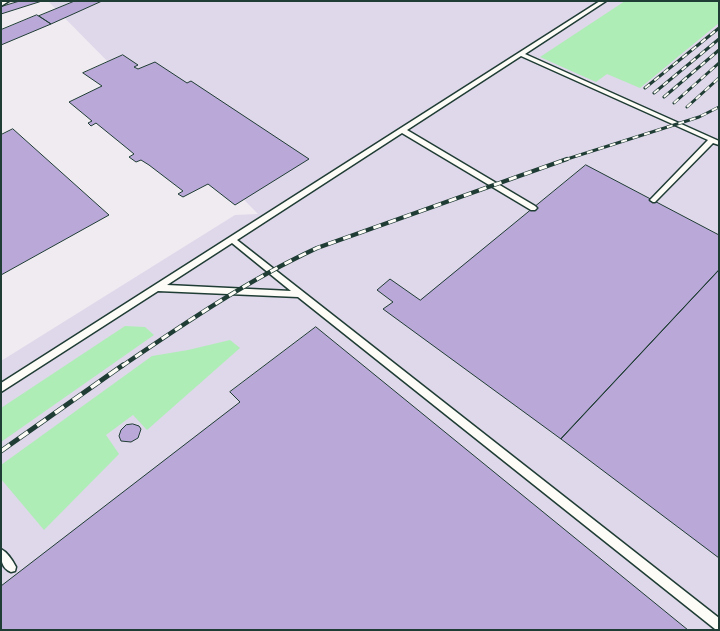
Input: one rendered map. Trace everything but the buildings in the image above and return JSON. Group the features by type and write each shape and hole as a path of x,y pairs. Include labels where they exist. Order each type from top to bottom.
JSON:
{"lane":[{"path":"1,4 6,1"},
{"path":"1,388 603,1"},
{"path":"521,54 719,143"},
{"path":"402,130 533,208"},
{"path":"653,200 712,140"},
{"path":"232,240 719,625"},
{"path":"158,288 301,294"},
{"path":"1,554 11,567"}],"shaded area":[{"path":"48,1 719,1 719,630 1,630 1,361 235,215 258,214"}],"green space":[{"path":"625,1 719,1 719,23 640,88 607,74 596,82 540,57"},
{"path":"125,326 145,327 154,335 1,442 1,408"},
{"path":"230,340 240,348 147,430 133,415 106,435 119,454 44,530 1,479 1,465 152,356 188,350"}],"railway":[{"path":"645,88 719,28"},
{"path":"654,93 719,39"},
{"path":"664,97 719,50"},
{"path":"674,103 719,63"},
{"path":"687,107 719,78"},
{"path":"566,159 699,117 719,107"},
{"path":"122,366 193,318 291,260 317,248 566,159"},
{"path":"1,451 123,365"}]}
